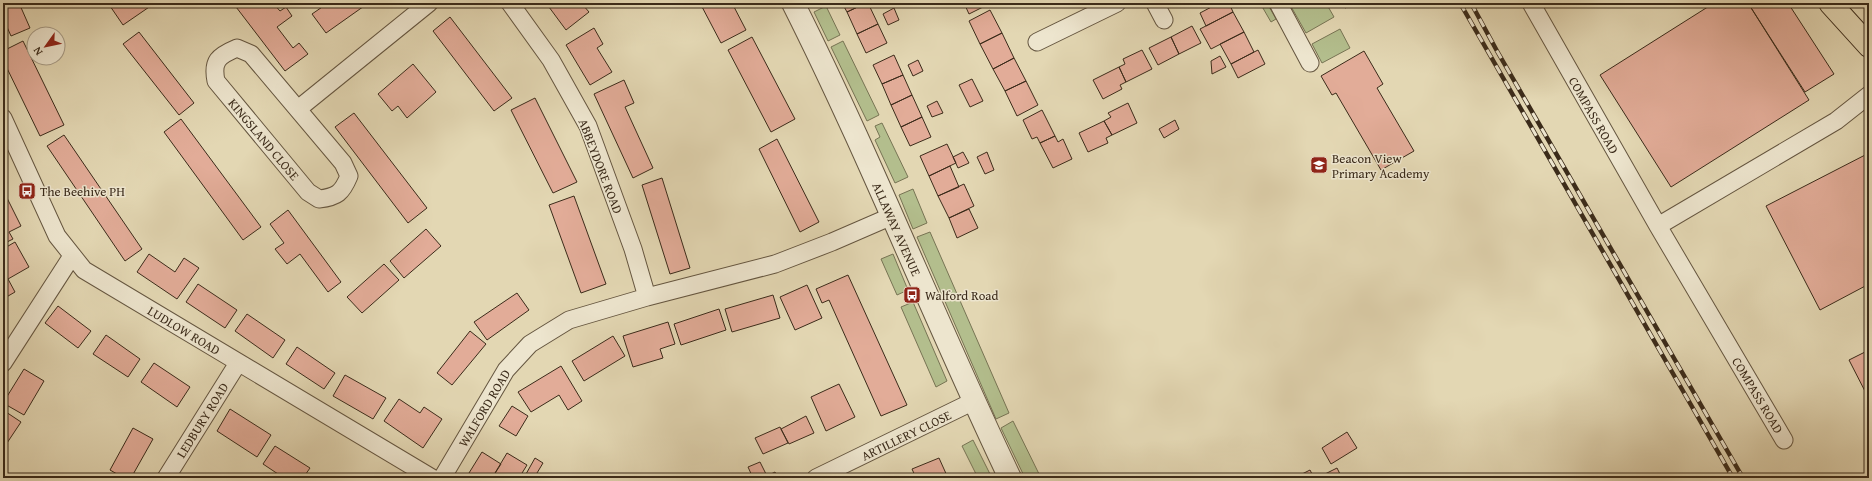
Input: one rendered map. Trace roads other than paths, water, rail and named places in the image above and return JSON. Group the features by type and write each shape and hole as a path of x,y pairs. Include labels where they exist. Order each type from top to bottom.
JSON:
{"main road":[{"path":"1830,3 1869,46"}],"street":[{"path":"298,109 429,3"},
{"name":"ABBEYDORE ROAD","path":"510,3 551,60 588,126 633,249 647,297"},
{"name":"ALLAWAY AVENUE","path":"793,3 892,216 939,325 1010,478"},
{"path":"1037,42 1117,3"},
{"path":"1155,3 1164,20"},
{"path":"1278,3 1310,63"},
{"name":"COMPASS ROAD","path":"1531,3 1658,226 1784,440"},
{"name":"KINGSLAND CLOSE","path":"237,48 252,54 298,109 343,163 349,176 344,188 332,198 319,200 308,192 216,81 214,68 219,59 237,48"},
{"path":"1658,226 1836,121 1869,95"},
{"name":"LUDLOW ROAD","path":"3,118 57,236 84,270 432,478"},
{"name":"WALFORD ROAD","path":"442,478 506,370 530,344 569,320 647,297 775,264 832,242 892,216"},
{"path":"3,363 72,256"},
{"name":"LEDBURY ROAD","path":"166,478 238,362"},
{"name":"ARTILLERY CLOSE","path":"816,478 974,401"}],"railway":[{"path":"1460,3 1733,478"},
{"path":"1471,3 1497,51 1743,478"}],"place":[{"name":"Beacon View Primary Academy","path":"1319,165"},
{"name":"The Beehive PH","path":"27,191"},
{"name":"Walford Road","path":"912,295"}]}
